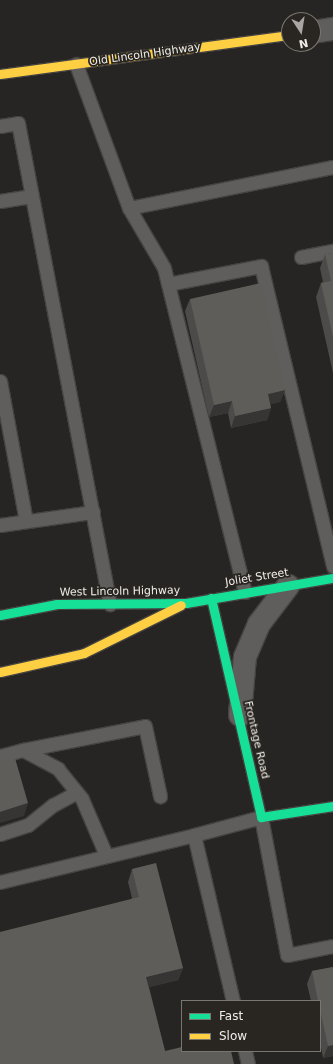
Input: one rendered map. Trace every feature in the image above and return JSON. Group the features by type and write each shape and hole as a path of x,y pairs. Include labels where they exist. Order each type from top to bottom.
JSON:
{"street":[{"path":"321,31 333,30"},
{"name":"Old Lincoln Highway","path":"0,74 281,36"},
{"name":"Joliet Street","path":"186,603 333,578"},
{"path":"239,722 245,658 259,624 288,586"},
{"name":"Frontage Road","path":"211,598 261,817"},
{"name":"West Lincoln Highway","path":"0,616 57,604 186,603"},
{"name":"West Lincoln Highway","path":"0,672 84,653 186,603"},
{"path":"261,817 333,806"}],"lane":[{"path":"76,64 129,208 164,268 245,592"},
{"path":"0,126 18,123 110,604"},
{"path":"129,208 333,167"},
{"path":"0,201 32,196"},
{"path":"301,257 333,251"},
{"path":"168,284 261,266 333,566"},
{"path":"0,381 6,444 26,521"},
{"path":"0,525 93,512"},
{"path":"0,756 23,750 145,726 160,796"},
{"path":"23,750 58,769 77,792 82,799 106,855"},
{"path":"0,834 28,825 53,805 77,792"},
{"path":"0,882 106,855 194,835 261,817 287,955 333,946"},
{"path":"194,835 233,1000"},
{"path":"245,1052 248,1064"}],"building":[{"path":"333,253 333,337 321,283 331,281 325,254"},
{"path":"261,283 285,390 268,394 271,408 235,416 232,401 214,405 190,299"},
{"path":"15,758 28,803 0,812 0,763"},
{"path":"156,863 183,968 146,977 165,1051 181,1047 181,1052 231,1052 234,1064 0,1064 0,932 139,897 132,869"},
{"path":"333,967 333,1045 328,1046 321,1014 321,1000 318,1000 312,971"}],"traffic: fast":[{"path":"0,615 57,604 186,603 333,578"},
{"path":"211,598 261,817 333,806"}],"traffic: slow":[{"path":"0,74 281,36"},
{"path":"0,672 84,653 181,605"}]}
